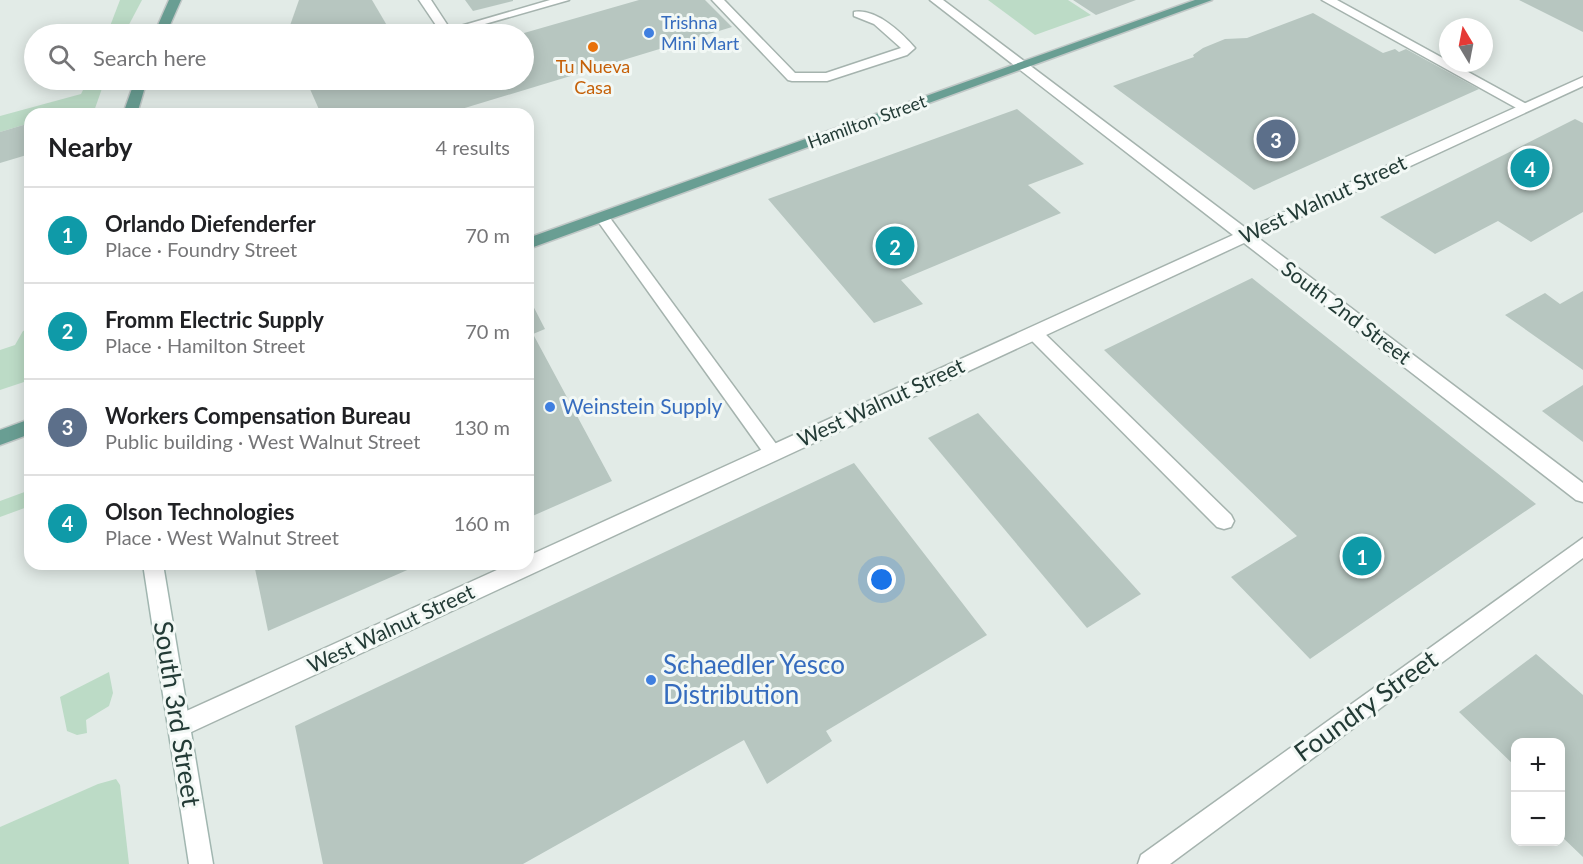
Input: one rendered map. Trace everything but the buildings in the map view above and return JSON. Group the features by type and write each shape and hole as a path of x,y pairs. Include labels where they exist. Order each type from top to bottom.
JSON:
{"main road":[{"path":"164,24 174,0"},
{"name":"Hamilton Street","path":"534,242 1206,0"},
{"path":"132,108 138,90"},
{"path":"0,438 24,428"}],"street":[{"path":"425,0 441,24"},
{"path":"475,24 563,0"},
{"path":"718,0 792,77 827,77 909,48 878,21 858,14"},
{"name":"South 2nd Street","path":"936,0 1583,494"},
{"path":"1328,0 1525,107"},
{"name":"West Walnut Street","path":"534,563 1583,81"},
{"path":"602,217 773,453"},
{"path":"1034,333 1224,521"},
{"name":"Foundry Street","path":"1150,864 1583,547"},
{"name":"South 3rd Street","path":"154,570 201,864"},
{"name":"West Walnut Street","path":"179,726 518,570"}],"green space":[{"path":"120,0 142,0 129,24 111,24"},
{"path":"988,0 1068,0 1091,15 1035,35"},
{"path":"83,90 101,90 95,108 29,108 81,94"},
{"path":"24,109 24,125 0,132 0,116"},
{"path":"23,331 24,382 0,390 0,350 15,345"},
{"path":"24,492 24,508 0,517 0,501"},
{"path":"109,672 113,693 109,706 86,720 87,733 77,735 67,731 60,697"},
{"path":"116,779 120,785 129,864 0,864 0,827 98,784"}],"place":[{"name":"Trishna Mini Mart","path":"649,33"},
{"name":"Tu Nueva Casa","path":"593,47"},
{"name":"Workers Compensation Bureau","path":"1276,139"},
{"name":"Olson Technologies","path":"1530,168"},
{"name":"Fromm Electric Supply","path":"895,246"},
{"name":"Weinstein Supply","path":"550,407"},
{"name":"Orlando Diefenderfer","path":"1362,556"},
{"name":"Schaedler Yesco Distribution","path":"651,680"}]}
